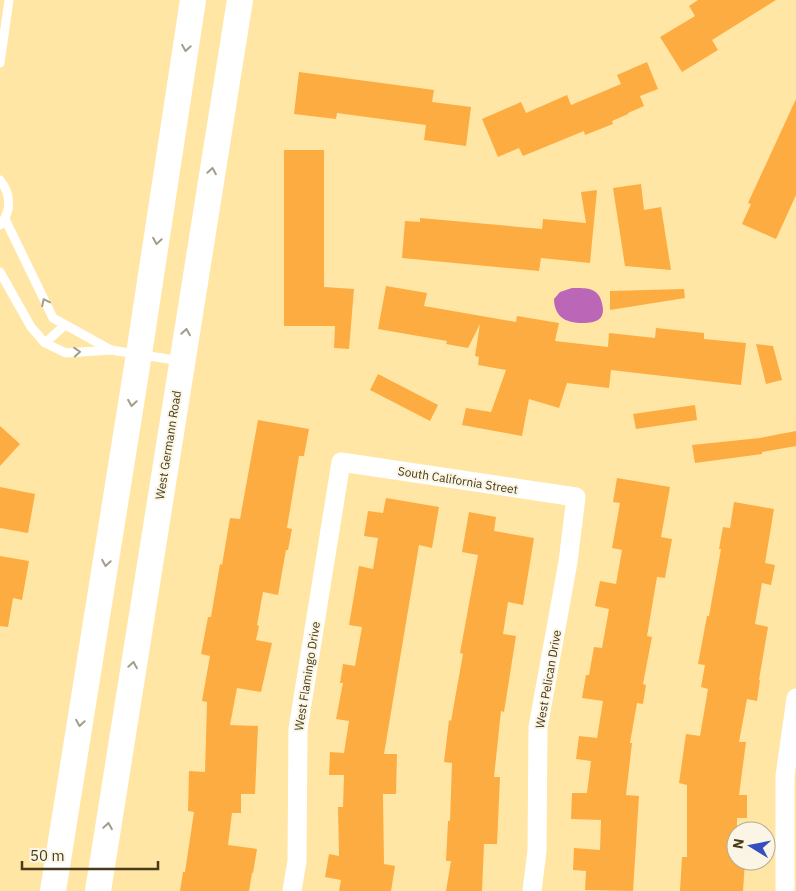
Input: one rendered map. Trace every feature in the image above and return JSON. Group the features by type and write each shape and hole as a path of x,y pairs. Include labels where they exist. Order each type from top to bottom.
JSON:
{"main road":[{"path":"53,891 139,354 193,0"},
{"name":"West Germann Road","path":"98,891 240,0"}],"street":[{"name":"South California Street","path":"341,462 576,497"},
{"name":"West Flamingo Drive","path":"292,891 297,860 298,730 341,462"},
{"name":"West Pelican Drive","path":"532,891 537,851 538,726 568,562 576,497"},
{"path":"785,891 785,776 796,698"}],"lane":[{"path":"0,63 9,0"},
{"path":"0,180 7,190 9,199 8,210 2,222 53,318 111,350"},
{"path":"0,272 31,327 45,344 66,353 111,350 181,361"},
{"path":"45,344 65,325"}],"shaded area":[{"path":"572,288 590,289 599,296 603,306 600,318 593,322 579,323 568,321 560,316 554,299 560,292"}],"building":[{"path":"698,0 776,0 712,40 718,50 682,72 660,37 695,16 689,6"},
{"path":"647,62 658,89 640,96 644,106 612,121 613,124 585,135 584,131 523,156 519,148 498,157 482,119 521,102 526,113 567,95 571,105 621,84 617,75"},
{"path":"299,72 434,90 432,102 471,107 466,146 424,140 426,125 337,113 336,119 294,114"},
{"path":"796,99 796,195 776,239 742,224 751,204 748,203"},
{"path":"284,150 324,150 324,287 354,289 349,349 334,348 335,326 284,326"},
{"path":"641,184 644,210 661,207 671,270 625,266 613,188"},
{"path":"597,190 590,263 541,258 539,271 402,258 405,221 420,222 420,218 542,229 543,219 586,223 581,192"},
{"path":"386,286 427,293 424,306 516,322 517,316 559,323 555,341 608,347 609,333 655,338 656,328 704,333 704,339 746,343 741,385 611,370 609,388 567,383 559,408 529,399 522,436 462,425 466,408 491,412 506,370 478,365 479,357 475,356 480,324 468,348 446,344 447,341 378,329"},
{"path":"684,289 685,298 610,310 610,291"},
{"path":"756,344 773,346 782,380 766,384"},
{"path":"378,374 438,405 430,421 370,390"},
{"path":"695,405 697,420 636,429 633,414"},
{"path":"258,420 309,429 304,456 299,456 287,528 292,529 288,550 286,550 278,595 263,592 256,640 272,643 261,692 237,688 230,725 258,726 255,794 241,794 241,813 232,813 228,845 257,849 249,891 180,891 183,872 185,872 194,812 188,811 189,771 205,772 207,702 202,701 210,656 201,654 208,617 211,617 230,518 240,519"},
{"path":"0,426 20,444 0,466"},
{"path":"796,431 796,446 762,452 762,454 695,463 692,445 760,438"},
{"path":"617,478 670,487 661,537 672,539 665,578 657,577 647,636 652,637 643,684 646,685 643,704 637,703 630,743 632,743 626,795 639,796 633,891 585,890 586,871 573,870 574,848 600,850 601,820 571,819 572,793 587,793 591,761 576,759 579,736 597,738 603,701 582,698 586,675 589,675 594,647 602,648 609,609 595,606 600,581 616,584 622,550 612,548 620,503 613,502"},
{"path":"0,487 35,494 28,533 0,528"},
{"path":"386,498 439,507 432,548 419,545 384,754 397,754 396,794 383,794 384,864 395,866 391,891 339,891 341,880 325,877 329,854 339,856 338,807 343,807 344,775 329,775 330,752 344,753 349,721 336,719 343,683 340,683 343,664 355,666 362,627 349,625 359,566 373,569 378,538 364,536 368,511 383,513"},
{"path":"734,502 774,509 765,563 775,565 771,585 762,583 755,624 768,627 757,701 747,699 739,742 746,742 739,795 747,795 747,818 737,818 737,821 726,821 726,871 744,871 743,891 680,891 682,857 687,857 687,785 679,783 686,734 700,736 708,689 701,687 705,665 698,664 707,616 709,616 723,527 730,528"},
{"path":"469,512 496,517 494,531 534,538 523,605 508,602 503,634 516,636 504,712 501,711 494,777 500,777 497,844 484,844 482,891 446,891 451,861 446,861 448,821 450,821 452,763 444,762 449,720 451,721 463,654 460,653 478,555 462,552"},
{"path":"0,556 29,561 22,600 13,598 8,627 0,626"}]}
